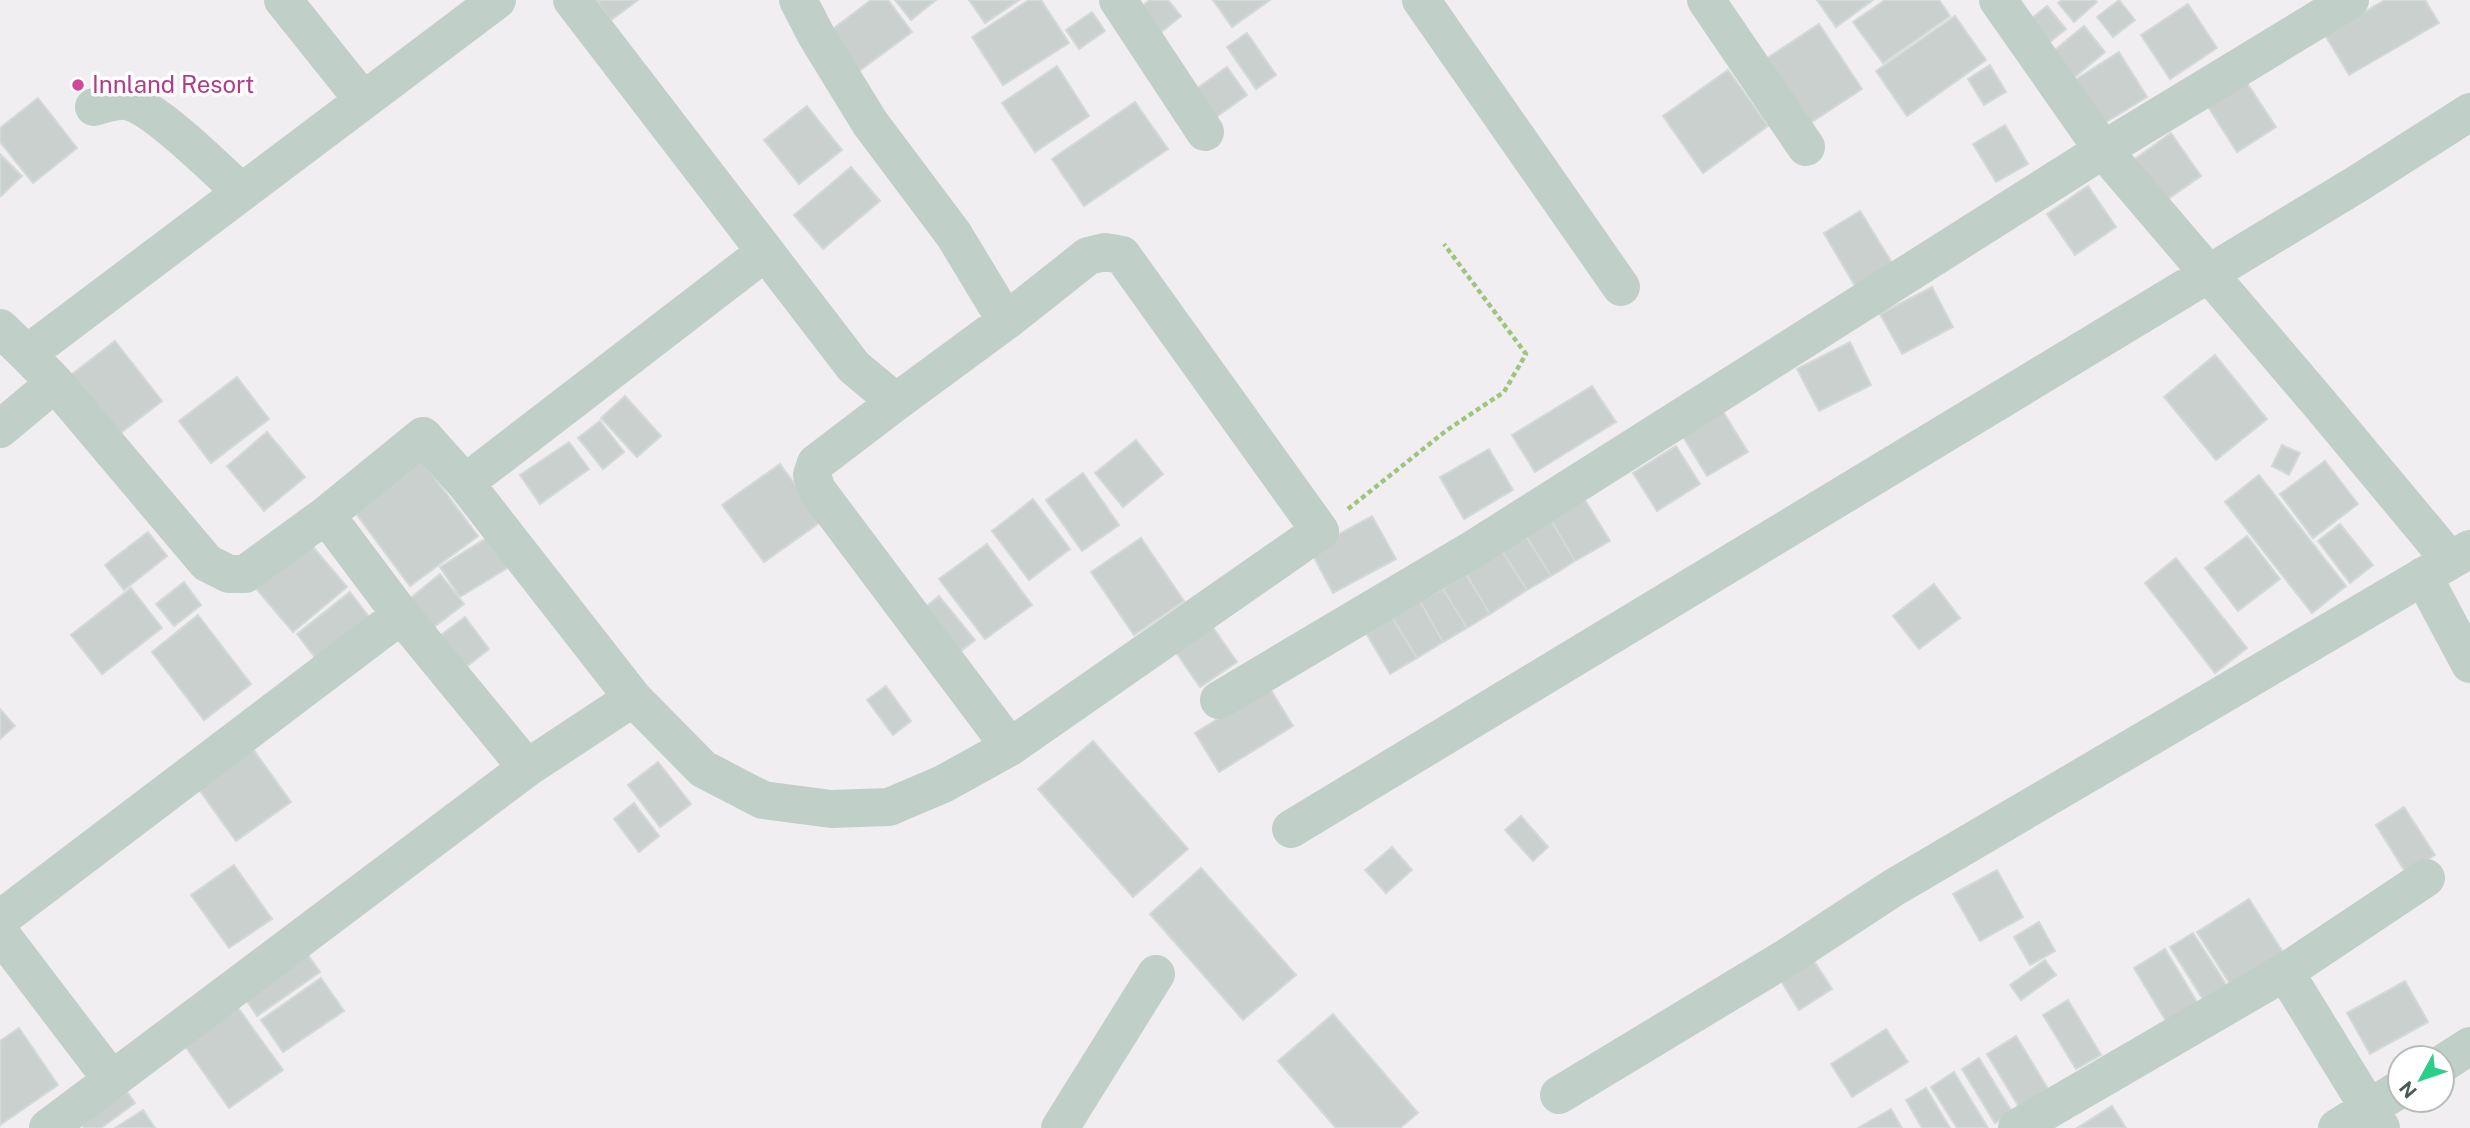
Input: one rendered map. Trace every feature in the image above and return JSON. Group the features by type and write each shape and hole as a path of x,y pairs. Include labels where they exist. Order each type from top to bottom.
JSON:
{"street":[{"path":"283,0 363,100"},
{"path":"27,354 497,0"},
{"path":"572,0 854,368 895,402"},
{"path":"798,0 816,35 870,122 954,235 1006,321"},
{"path":"1118,0 1205,132"},
{"path":"1421,0 1621,287"},
{"path":"1706,0 1806,147"},
{"path":"1998,0 2103,150 2320,404 2448,562 2470,664"},
{"path":"1219,700 1475,548 2103,150 2350,0"},
{"path":"94,107 119,101 136,104 202,155 242,192"},
{"path":"1291,829 2470,113"},
{"path":"0,328 55,383 207,563 229,574 245,574 326,515 423,436 465,483 633,698 703,769 763,800 831,809 889,807 943,784 1010,747 1320,531 1122,255 1105,252 1088,256 816,463 812,475 817,490 1010,747"},
{"path":"465,483 764,253"},
{"path":"0,429 55,383"},
{"path":"326,515 401,615 527,768"},
{"path":"1559,1094 1789,956 1893,888 2448,562"},
{"path":"0,919 401,615"},
{"path":"48,1128 527,768 633,698"},
{"path":"2017,1128 2285,972 2426,878"},
{"path":"0,933 112,1080"},
{"path":"2285,972 2384,1108 2337,1128"},
{"path":"1060,1128 1156,974"}],"path":[{"path":"1320,531 1447,430 1504,392 1526,354 1444,244"}],"building":[{"path":"596,0 638,0 611,20"},
{"path":"871,0 888,0 912,32 855,74 825,35"},
{"path":"895,0 936,0 911,20"},
{"path":"969,0 1019,0 985,23"},
{"path":"1029,0 1041,0 1069,43 1003,85 972,37"},
{"path":"1150,0 1168,0 1181,16 1150,41 1130,15"},
{"path":"1213,0 1270,0 1232,27"},
{"path":"1817,0 1873,0 1836,27"},
{"path":"1885,0 1939,0 1950,16 1883,63 1853,22"},
{"path":"2062,0 2097,2 2074,22 2058,3"},
{"path":"2119,0 2135,20 2113,37 2097,17"},
{"path":"2385,0 2425,0 2439,23 2349,75 2325,35"},
{"path":"2188,4 2217,48 2170,79 2141,35"},
{"path":"2047,6 2066,29 2046,45 2027,22"},
{"path":"1092,12 1105,31 1079,49 1066,30"},
{"path":"1955,16 1986,60 1907,116 1876,71"},
{"path":"1819,24 1862,89 1801,129 1758,64"},
{"path":"2084,26 2105,52 2071,80 2050,54"},
{"path":"1247,33 1276,75 1256,89 1227,47"},
{"path":"2119,52 2147,97 2103,124 2075,80"},
{"path":"1990,65 2006,92 1984,105 1968,79"},
{"path":"1057,66 1089,116 1035,152 1002,103"},
{"path":"1227,67 1247,95 1205,125 1185,97"},
{"path":"1728,70 1768,126 1703,173 1663,116"},
{"path":"2245,80 2276,127 2237,152 2207,105"},
{"path":"38,98 77,148 33,183 0,142 0,128"},
{"path":"1135,102 1168,149 1084,206 1052,159"},
{"path":"807,106 842,150 799,184 764,140"},
{"path":"2005,125 2028,164 1996,182 1973,144"},
{"path":"2171,133 2201,176 2158,206 2128,164"},
{"path":"0,154 22,176 1,196 0,195"},
{"path":"851,167 880,201 823,249 794,215"},
{"path":"2088,186 2116,227 2075,255 2047,214"},
{"path":"1860,211 1894,266 1856,288 1824,233"},
{"path":"1932,287 1953,327 1902,354 1880,314"},
{"path":"115,341 162,401 118,435 71,375"},
{"path":"1850,342 1871,385 1819,411 1797,369"},
{"path":"2215,355 2267,419 2216,460 2164,397"},
{"path":"237,377 269,419 211,463 179,421"},
{"path":"1592,386 1616,422 1535,472 1512,435"},
{"path":"625,396 661,436 637,457 601,418"},
{"path":"1722,410 1748,452 1707,476 1682,435"},
{"path":"600,421 624,452 603,469 578,438"},
{"path":"267,432 305,477 264,511 227,466"},
{"path":"1136,440 1163,474 1123,507 1095,473"},
{"path":"569,442 589,469 540,504 520,475"},
{"path":"2282,445 2300,453 2289,475 2272,466"},
{"path":"1676,446 1700,484 1657,511 1633,473"},
{"path":"1489,449 1513,490 1464,519 1440,477"},
{"path":"419,457 478,536 410,586 351,507"},
{"path":"2325,461 2358,504 2313,538 2280,494"},
{"path":"780,464 822,521 764,562 722,505"},
{"path":"1083,473 1119,525 1082,551 1046,500"},
{"path":"2259,475 2346,586 2312,613 2225,502"},
{"path":"1033,499 1070,549 1029,580 992,531"},
{"path":"1585,500 1610,541 1575,561 1551,520"},
{"path":"1372,516 1396,559 1333,593 1310,550"},
{"path":"1551,520 1575,561 1551,576 1526,536"},
{"path":"2340,524 2373,565 2350,583 2318,541"},
{"path":"148,532 167,556 124,590 105,565"},
{"path":"493,534 512,565 460,597 440,567"},
{"path":"1526,536 1551,576 1527,590 1502,551"},
{"path":"2247,536 2280,579 2238,611 2205,568"},
{"path":"1141,538 1184,601 1134,635 1091,572"},
{"path":"307,540 347,587 293,632 253,585"},
{"path":"987,544 1032,605 985,639 939,579"},
{"path":"1502,551 1527,590 1490,614 1466,574"},
{"path":"2176,558 2247,648 2215,673 2145,583"},
{"path":"440,574 464,604 430,630 407,601"},
{"path":"1466,574 1490,614 1467,628 1443,589"},
{"path":"184,582 201,605 174,626 156,604"},
{"path":"1934,584 1960,618 1919,649 1893,616"},
{"path":"131,588 162,628 102,674 71,635"},
{"path":"1443,589 1467,628 1443,642 1420,601"},
{"path":"350,592 373,622 320,664 297,634"},
{"path":"939,596 975,640 951,659 915,616"},
{"path":"1420,601 1443,642 1417,658 1392,617"},
{"path":"198,615 251,684 204,720 152,652"},
{"path":"465,617 489,649 466,667 441,635"},
{"path":"1392,617 1417,658 1390,674 1366,633"},
{"path":"1210,623 1237,662 1200,687 1173,648"},
{"path":"886,686 911,721 893,735 867,700"},
{"path":"1269,687 1293,726 1219,772 1195,733"},
{"path":"0,709 15,726 0,739"},
{"path":"1093,741 1188,849 1133,897 1038,789"},
{"path":"250,745 291,802 236,841 195,784"},
{"path":"658,762 691,804 660,827 628,785"},
{"path":"634,803 659,836 639,852 614,819"},
{"path":"2404,807 2435,855 2406,873 2376,825"},
{"path":"1521,816 1548,847 1533,861 1505,830"},
{"path":"1392,847 1412,870 1386,893 1365,870"},
{"path":"234,865 272,919 229,948 191,895"},
{"path":"1201,868 1296,975 1243,1020 1150,914"},
{"path":"1997,870 2023,917 1980,941 1953,894"},
{"path":"2249,899 2284,954 2232,987 2197,932"},
{"path":"2039,922 2055,951 2030,965 2014,937"},
{"path":"2193,933 2229,989 2206,1004 2170,947"},
{"path":"301,945 320,972 257,1016 239,989"},
{"path":"2165,949 2200,1007 2169,1026 2134,968"},
{"path":"1811,956 1832,989 1799,1010 1778,976"},
{"path":"2045,960 2056,975 2021,1000 2010,985"},
{"path":"321,978 344,1011 283,1052 261,1020"},
{"path":"2405,981 2428,1022 2370,1054 2347,1013"},
{"path":"231,998 283,1070 229,1108 178,1036"},
{"path":"2068,1000 2101,1055 2076,1069 2043,1015"},
{"path":"1333,1014 1418,1113 1400,1128 1336,1128 1278,1061"},
{"path":"19,1028 58,1085 0,1125 0,1041"},
{"path":"1886,1029 1908,1062 1852,1097 1831,1064"},
{"path":"2016,1036 2048,1089 2019,1107 1987,1054"},
{"path":"1979,1058 2012,1112 1995,1123 1962,1069"},
{"path":"1954,1072 1988,1128 1957,1128 1931,1087"},
{"path":"117,1078 135,1103 101,1128 84,1128 72,1112"},
{"path":"1926,1088 1950,1128 1922,1128 1906,1100"},
{"path":"2112,1106 2126,1128 2077,1128"},
{"path":"1891,1109 1902,1128 1858,1128"},
{"path":"143,1110 155,1128 115,1128"}],"place":[{"name":"Innland Resort","path":"78,85"}]}
